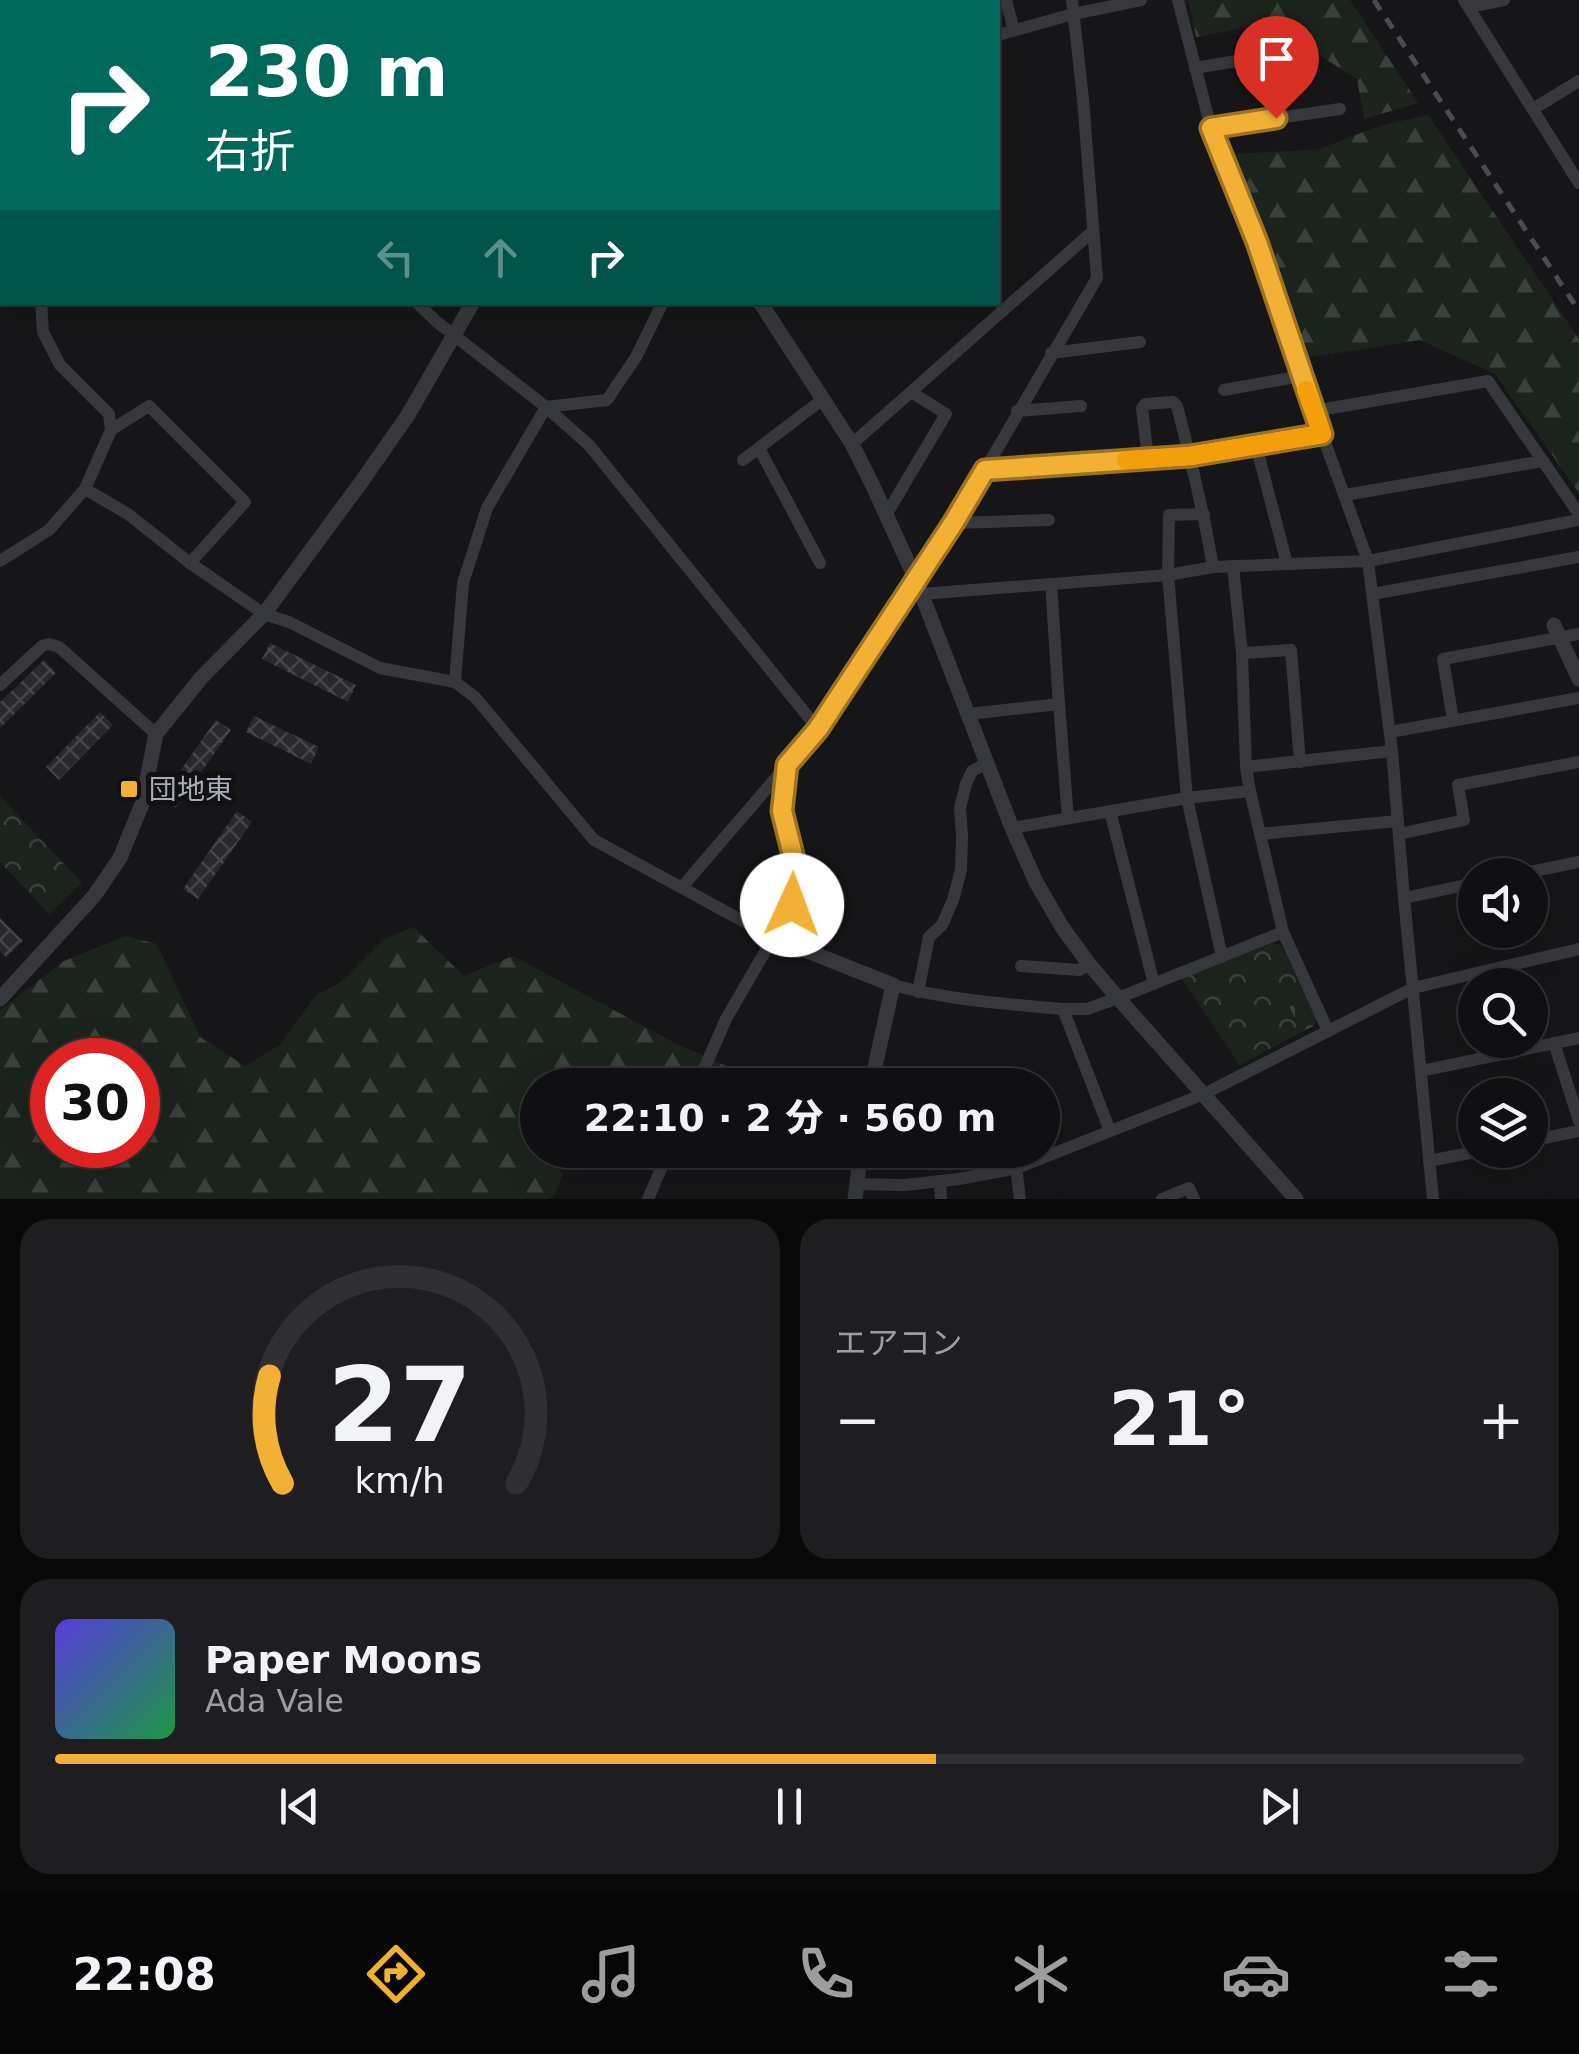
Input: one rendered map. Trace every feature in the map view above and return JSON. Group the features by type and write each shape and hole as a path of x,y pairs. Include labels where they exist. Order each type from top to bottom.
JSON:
{"street":[{"path":"1006,0 1014,30"},
{"path":"1000,34 1072,7 1141,0"},
{"path":"1178,0 1211,128 1257,242 1368,561 1392,751 1432,1199"},
{"path":"1504,0 1467,4 1579,183"},
{"path":"682,887 818,729 919,587 1096,278 1072,7"},
{"path":"1195,68 1249,59"},
{"path":"1532,109 1579,81"},
{"path":"1211,128 1340,109"},
{"path":"852,444 1092,232"},
{"path":"41,305 42,332 60,364 109,414 112,430"},
{"path":"419,305 589,445 818,729"},
{"path":"3,990 94,896 120,858 142,804 156,734 201,678 264,614 408,416 472,305"},
{"path":"546,407 607,400 636,357 661,305"},
{"path":"762,305 852,444 919,587 1012,828 1062,927 1118,998 1292,1196"},
{"path":"1051,353 1140,342"},
{"path":"1224,390 1301,376"},
{"path":"919,587 1051,584 1168,575 1213,567 1368,561 1579,517 1488,381 1314,411"},
{"path":"886,515 946,414 912,392"},
{"path":"743,460 823,399"},
{"path":"1148,458 1142,408 1146,404 1173,402 1190,456 1213,567"},
{"path":"0,561 49,530 85,489 112,430 149,406 245,502 190,563"},
{"path":"1017,411 1081,406"},
{"path":"455,682 463,583 487,508 546,407"},
{"path":"985,470 1190,456 1322,434"},
{"path":"1256,445 1287,564"},
{"path":"759,448 820,563"},
{"path":"1344,496 1543,461"},
{"path":"85,489 128,514 264,614 289,622 380,668 455,682 475,697 594,840 772,937 893,985 978,1002 1087,1009 1283,932"},
{"path":"1204,514 1169,516 1168,575 1187,798 1222,957"},
{"path":"954,522 1049,520"},
{"path":"1372,594 1579,557"},
{"path":"1233,566 1250,790 1283,932 1328,1031"},
{"path":"1051,584 1068,818"},
{"path":"1453,720 1442,660 1557,631 1579,634"},
{"path":"1557,631 1579,679"},
{"path":"0,685 42,646 50,644 59,647 156,734"},
{"path":"1242,653 1291,650 1300,762"},
{"path":"1390,732 1579,698"},
{"path":"968,714 1059,704"},
{"path":"1246,767 1392,751"},
{"path":"1260,834 1398,828 1464,820 1458,785 1579,762"},
{"path":"918,992 929,937 942,925 961,870 960,808 966,784 972,771 987,763"},
{"path":"704,1068 726,1019 792,905 796,883 794,859 782,811 787,765"},
{"path":"1012,828 1250,790"},
{"path":"1110,811 1154,984"},
{"path":"1548,868 1579,862"},
{"path":"1404,898 1458,887"},
{"path":"1060,1151 1204,1094 1413,988 1579,949"},
{"path":"1020,966 1079,970 1089,964"},
{"path":"875,1068 893,985"},
{"path":"1063,1009 1110,1131"},
{"path":"1421,1071 1579,1038"},
{"path":"1554,1043 1579,1121"},
{"path":"1548,1138 1579,1132"},
{"path":"1429,1161 1458,1155"},
{"path":"648,1199 661,1168"},
{"path":"856,1192 1017,1168 1020,1199"},
{"path":"940,1182 940,1199"},
{"path":"1162,1199 1190,1188 1194,1199"}],"green space":[{"path":"1188,0 1350,0 1418,103 1364,119 1357,79 1268,23 1196,37"},
{"path":"1428,115 1579,339 1579,493 1495,374 1420,340 1305,358 1277,301 1228,154 1317,150 1379,126"},
{"path":"0,796 82,883 49,914 0,862"},
{"path":"413,927 464,976 513,956 677,1044 731,1068 520,1068 520,1168 558,1168 563,1174 554,1196 547,1199 0,1199 0,1010 64,961 125,936 157,944 200,1037 245,1066 280,1045 315,996 341,982 383,940"},
{"path":"1273,943 1281,945 1306,998 1289,1007 1301,1032 1240,1065 1181,978"},
{"path":"1306,998 1317,1018 1314,1026 1301,1032 1289,1006"}],"building":[{"path":"270,643 356,685 348,702 262,659"},
{"path":"44,660 56,673 0,728 0,702"},
{"path":"100,712 113,725 59,780 46,767"},
{"path":"254,716 319,747 311,764 246,732"},
{"path":"216,720 231,730 176,808 161,798"},
{"path":"237,811 252,822 198,899 183,889"},
{"path":"0,918 23,941 6,957 0,951"}],"railway":[{"path":"1374,0 1579,311"}],"slow traffic":[{"path":"1126,460 1190,456 1322,434 1306,390"}],"place":[{"name":"団地東","path":"129,789"}],"route":[{"path":"792,905 796,883 794,859 782,811 787,765 818,729 985,470 1190,456 1322,434 1257,242 1211,128 1276,118"}]}
